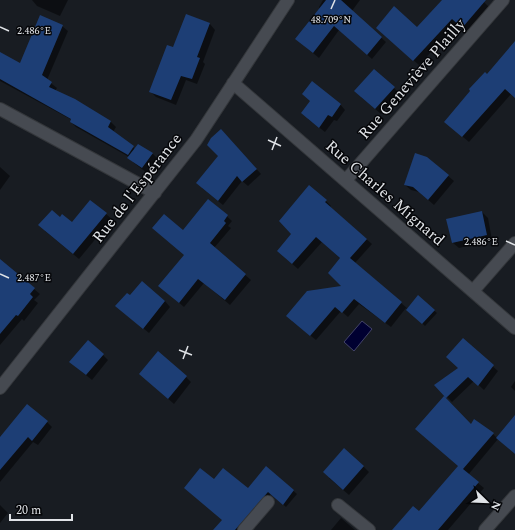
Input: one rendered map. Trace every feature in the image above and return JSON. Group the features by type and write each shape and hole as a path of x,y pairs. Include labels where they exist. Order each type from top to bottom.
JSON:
{"street":[{"name":"Rue de l'Espérance","path":"0,388 196,140 288,0"},
{"name":"Rue Geneviève Plailly","path":"346,180 503,0"},
{"name":"Rue Charles Mignard","path":"233,83 515,328"},
{"path":"0,109 155,193"},
{"path":"473,291 515,243"},
{"path":"486,530 515,496"},
{"path":"244,530 268,502"},
{"path":"338,505 369,530"}],"shaded area":[{"path":"362,321 372,329 354,351 344,342"}],"building":[{"path":"326,0 341,0 382,37 367,55 334,26 313,53 295,39"},
{"path":"442,0 486,0 462,28 452,19 413,61 376,28 394,6 417,27"},
{"path":"186,14 210,23 197,57 200,58 192,79 181,76 171,100 149,92 167,45 173,47"},
{"path":"40,15 63,25 42,75 52,82 49,87 75,99 111,121 108,127 134,146 128,155 70,122 71,119 0,79 0,52 20,63"},
{"path":"515,41 515,98 505,89 462,137 444,122 470,91 469,89 485,72 487,74"},
{"path":"374,69 395,87 375,109 354,91"},
{"path":"312,81 341,104 332,117 328,115 319,128 301,113 310,101 302,94"},
{"path":"221,129 257,169 242,182 237,176 218,201 196,183 218,156 207,145 211,138"},
{"path":"138,144 153,153 142,168 127,158"},
{"path":"415,153 427,157 449,175 428,200 413,187 404,185"},
{"path":"309,185 327,200 325,202 367,239 350,258 402,302 385,323 354,299 342,313 335,307 310,336 286,316 307,291 341,286 328,273 340,258 316,237 292,264 277,251 291,234 279,221"},
{"path":"208,199 228,215 224,221 226,223 210,243 246,274 225,300 198,279 179,303 158,286 184,255 152,228 164,214 183,230"},
{"path":"90,200 107,213 73,254 38,225 52,210 60,217 62,214 72,222"},
{"path":"482,211 487,235 452,243 446,219"},
{"path":"0,259 35,288 30,294 33,297 18,316 16,315 0,334"},
{"path":"142,281 165,301 143,329 115,306 127,293 130,295"},
{"path":"418,295 435,310 422,324 406,310"},
{"path":"463,338 494,365 478,386 468,377 446,398 434,385 458,368 446,357"},
{"path":"88,340 104,354 86,375 69,362"},
{"path":"158,351 187,376 168,399 139,374"},
{"path":"444,396 471,424 474,419 494,433 463,469 479,482 438,530 392,530 413,506 419,511 458,466 415,429"},
{"path":"27,404 48,421 32,441 28,437 0,470 0,437"},
{"path":"515,415 515,454 496,438"},
{"path":"344,448 364,466 343,490 323,472"},
{"path":"266,466 294,490 283,505 268,492 235,530 213,530 222,520 184,488 200,468 214,479 223,468 248,488"}]}
